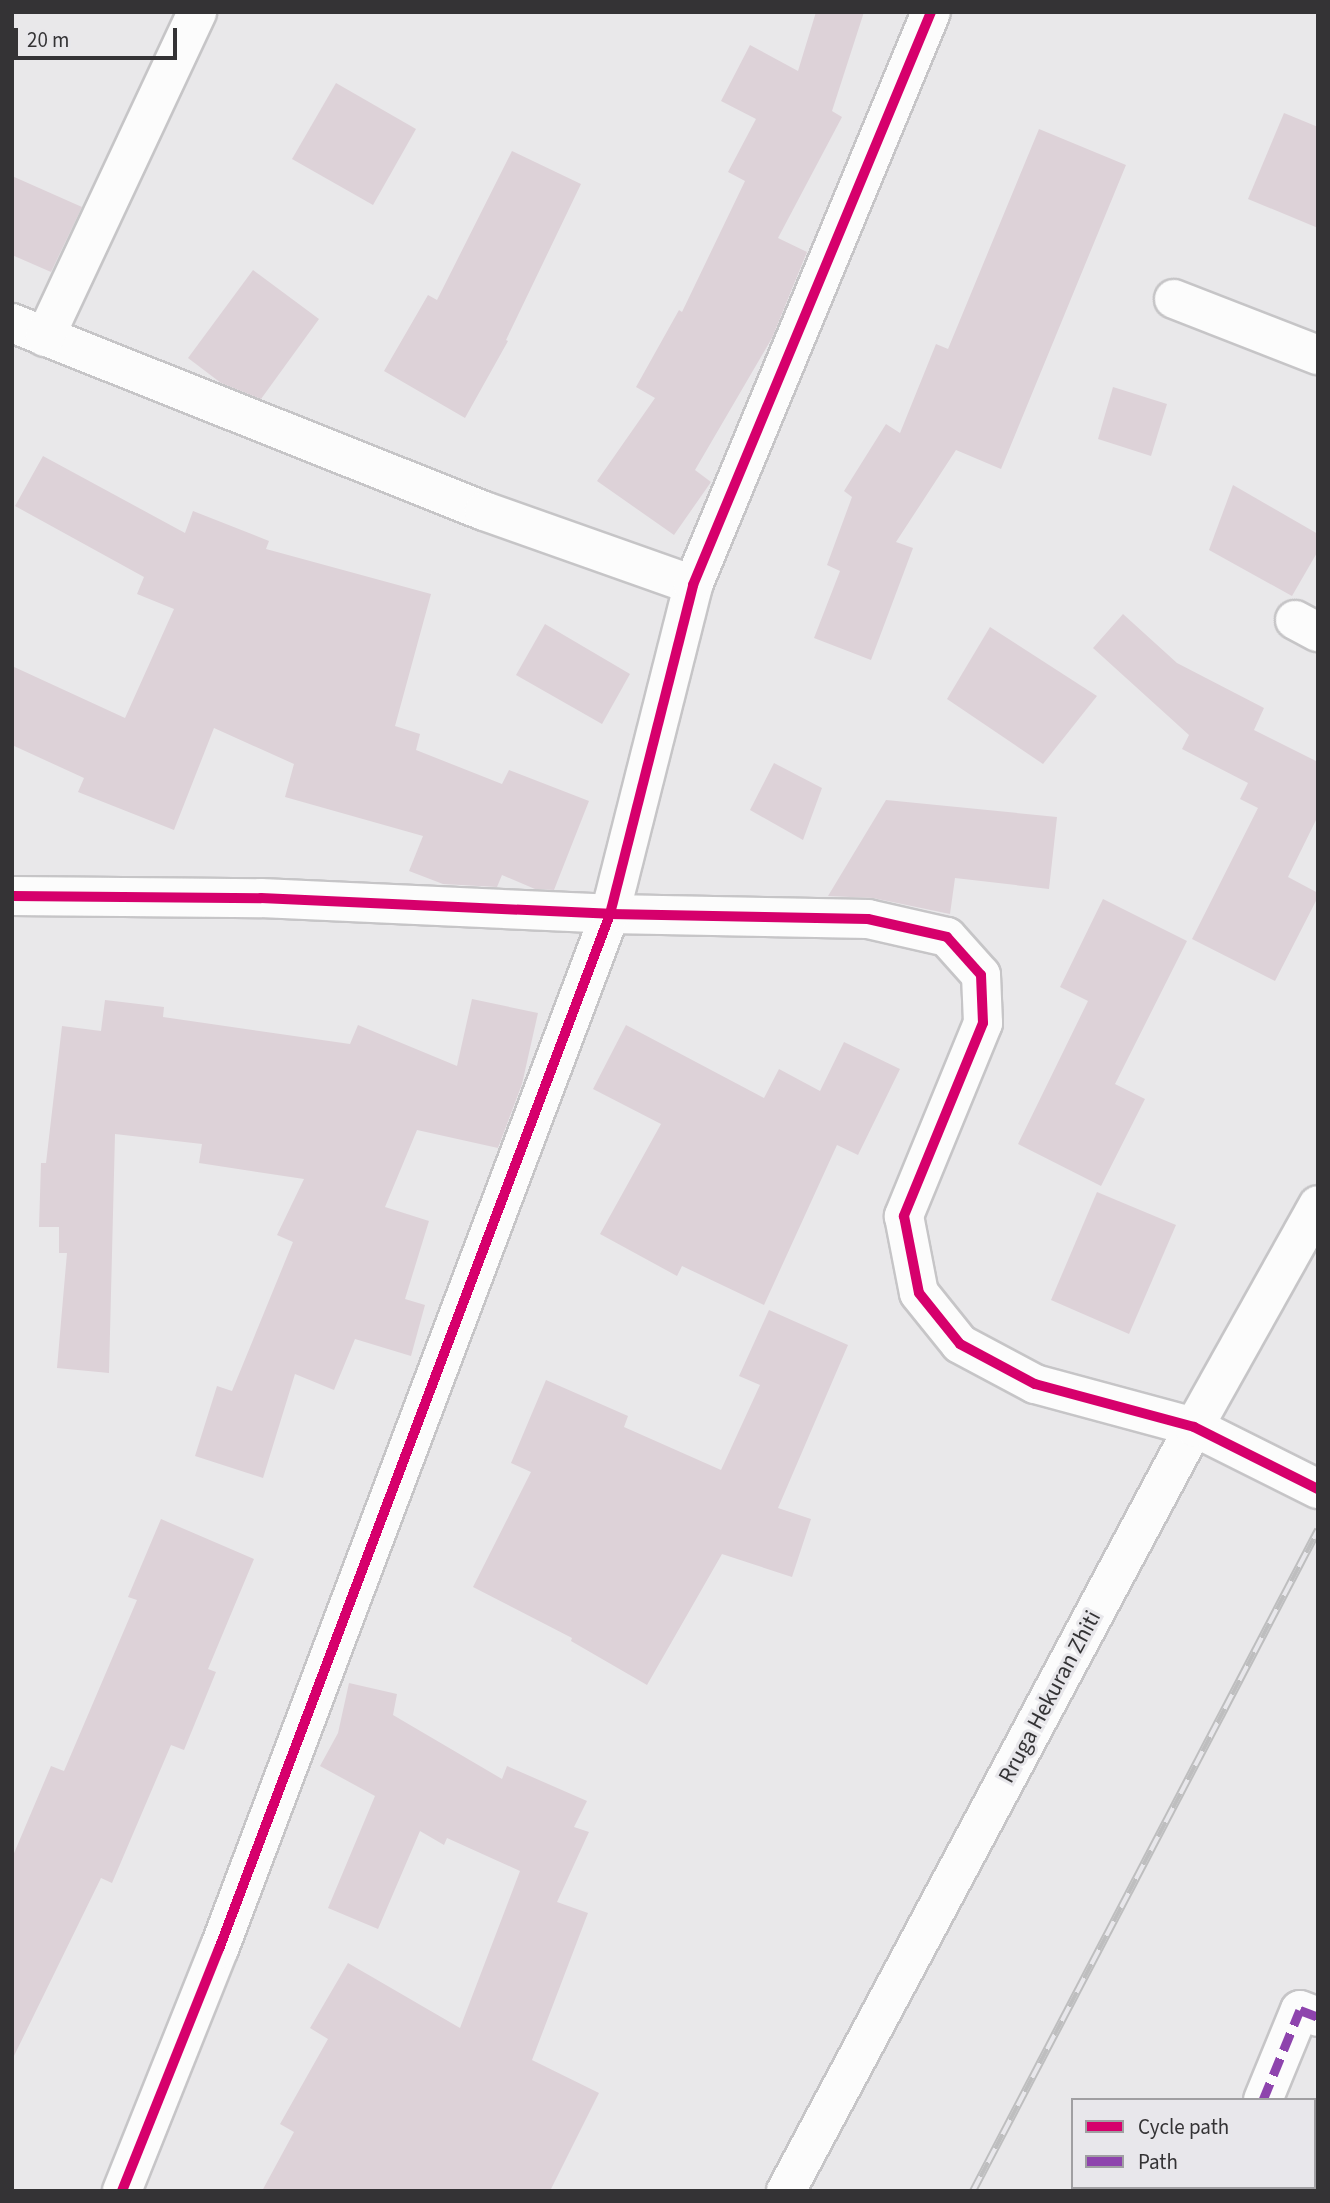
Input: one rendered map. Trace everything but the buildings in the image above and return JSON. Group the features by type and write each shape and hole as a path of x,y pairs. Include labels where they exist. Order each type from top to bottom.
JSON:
{"street":[{"path":"197,12 29,330 484,511 693,585"},
{"path":"121,2191 219,1950 610,914 693,585 931,12"},
{"path":"1174,299 1318,355"},
{"path":"12,896 261,898 610,914 868,919 947,937 981,975 983,1023 904,1216 919,1293 960,1345 1035,1384 1194,1427 1318,1489"},
{"name":"Rruga Hekuran Zhiti","path":"786,2191 1194,1427 1318,1205"},
{"path":"1264,2098 1300,2010 1318,2017"}],"railway":[{"path":"973,2191 1318,1530"}],"marked path":[{"path":"1264,2098 1300,2010 1318,2017"}],"cycle path":[{"path":"122,2191 219,1949 610,914 693,585 931,12"},
{"path":"12,896 261,898 610,914 868,919 947,937 981,975 983,1023 904,1216 919,1293 960,1344 1035,1384 1194,1427 1318,1489"}]}
